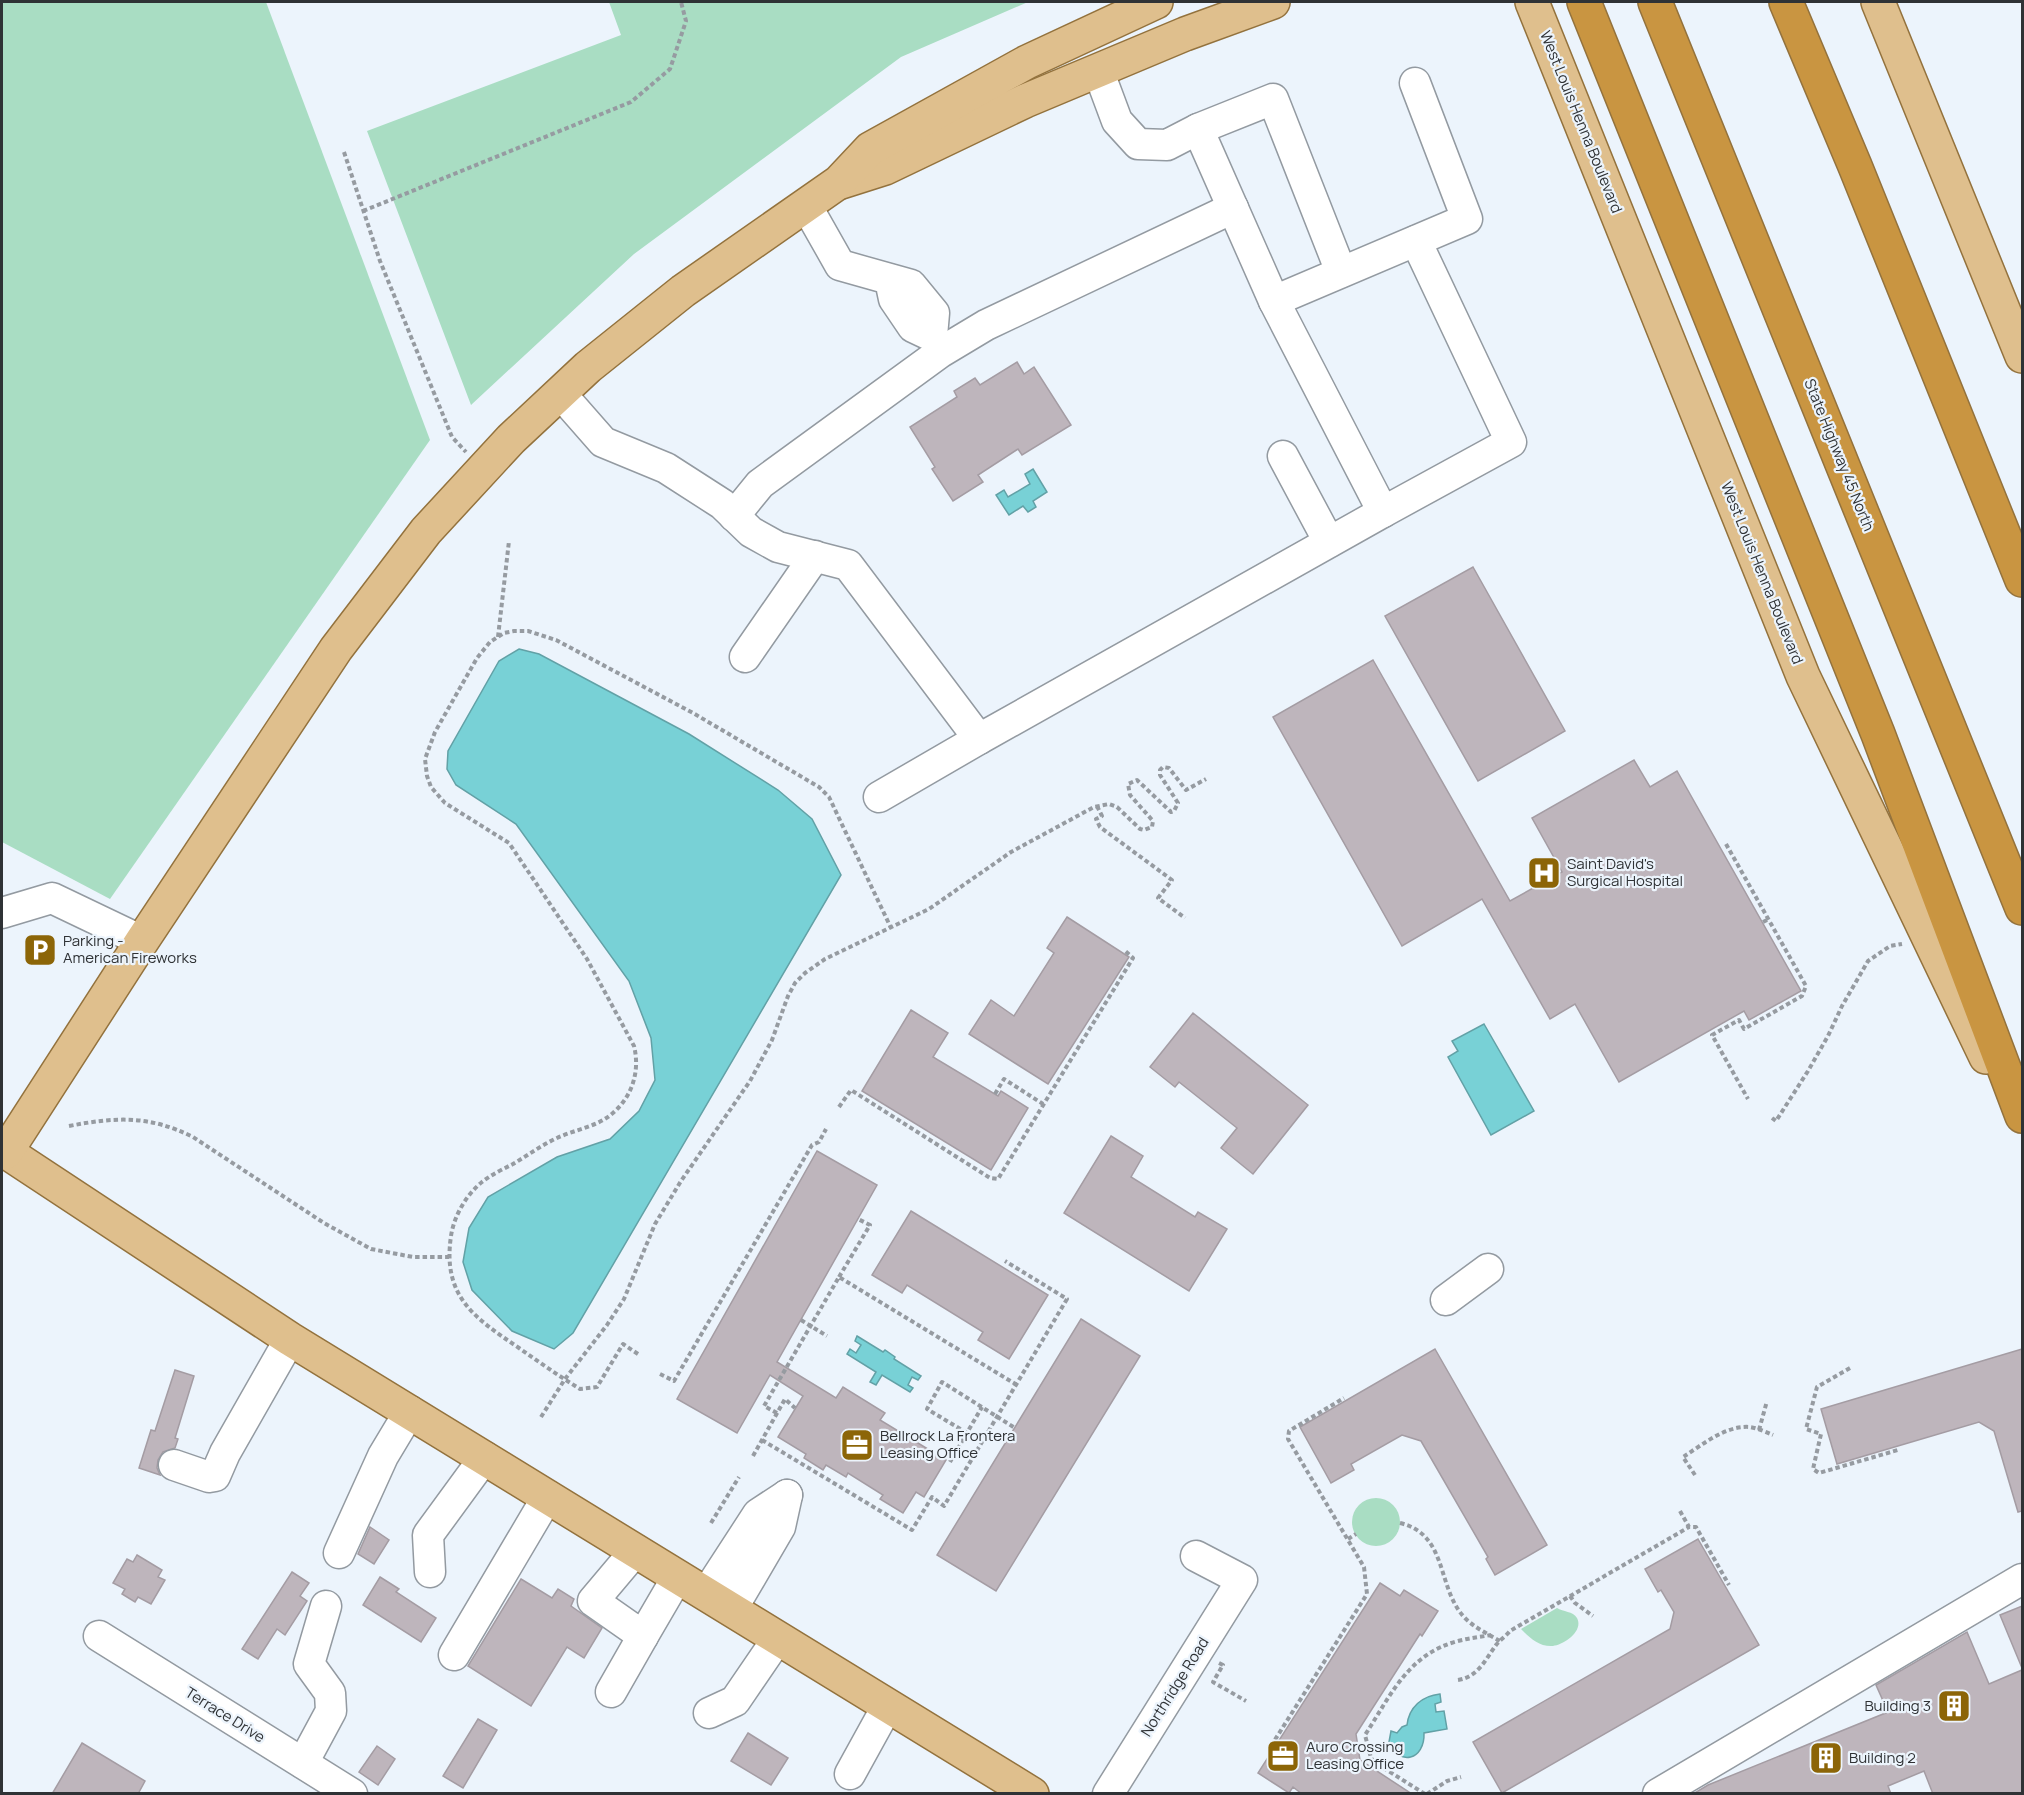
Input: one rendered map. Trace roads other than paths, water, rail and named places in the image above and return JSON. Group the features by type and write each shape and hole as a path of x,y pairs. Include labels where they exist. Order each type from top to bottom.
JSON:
{"highway":[{"path":"1584,2 1878,734 2022,1116"},
{"name":"State Highway 45 North","path":"1655,2 2022,908"},
{"path":"1786,2 1855,166 2022,580"},
{"path":"1810,2 1855,166"}],"main road":[{"path":"1032,1794 486,1457 290,1339 3,1155 142,940 336,649 426,531 512,439 588,367 683,291 839,182 870,149 1027,62 1156,2"},
{"path":"839,182 885,168 1025,101 1185,34 1273,2"},
{"path":"1515,2 1540,11"},
{"path":"1878,2 2022,356"},
{"name":"West Louis Henna Boulevard","path":"1540,11 1803,676 2022,1132"}],"street":[{"path":"1098,70 1117,121 1138,144 1167,145 1198,129 1273,99 1341,272"},
{"path":"1274,301 1467,219 1415,83"},
{"path":"1198,129 1274,301 1383,512"},
{"path":"806,205 840,266 890,280 894,299 913,327 936,344"},
{"path":"734,516 760,484 936,344 986,325 1233,208"},
{"path":"879,797 1510,442 1416,241"},
{"path":"560,393 603,442 666,468 722,504 751,532 778,547 848,565 979,739"},
{"path":"1283,456 1329,542"},
{"path":"745,657 815,556"},
{"path":"2,914 52,898 142,940"},
{"path":"1446,1300 1488,1269"},
{"path":"174,1465 209,1477 215,1476 225,1453 290,1339"},
{"path":"339,1553 383,1456 410,1411"},
{"path":"430,1572 428,1535 486,1457"},
{"path":"454,1655 548,1496"},
{"path":"636,1550 593,1602 643,1636"},
{"name":"Northridge Road","path":"1108,1794 1242,1580 1196,1556"},
{"path":"611,1692 678,1576"},
{"path":"1658,1794 2022,1579"},
{"path":"303,1763 330,1711 330,1693 309,1664 326,1606"},
{"name":"Terrace Drive","path":"99,1636 352,1794"},
{"path":"709,1713 735,1701 778,1638"},
{"path":"850,1774 888,1705"}],"water":[{"path":"1033,469 1047,492 1033,501 1036,507 1028,512 1023,506 1009,515 996,495 1004,490 1008,497 1030,484 1025,474"},
{"path":"519,649 539,654 689,734 778,790 812,819 841,875 573,1333 554,1349 512,1331 472,1290 463,1262 469,1228 488,1197 557,1157 610,1139 639,1111 655,1080 651,1038 629,981 516,824 456,785 447,769 448,751 499,661"},
{"path":"1484,1024 1534,1111 1491,1135 1448,1057 1458,1051 1452,1041"},
{"path":"857,1336 883,1352 885,1350 895,1357 894,1359 921,1376 918,1380 912,1377 908,1385 913,1388 910,1392 882,1375 876,1385 870,1382 876,1372 847,1354 850,1349 856,1353 861,1345 855,1341"},
{"path":"1440,1694 1441,1702 1435,1704 1436,1712 1444,1711 1447,1729 1424,1733 1420,1749 1411,1757 1399,1755 1389,1742 1391,1731 1397,1733 1407,1725 1410,1713 1422,1700"}],"place":[{"name":"Saint David's Surgical Hospital","path":"1544,873"},
{"name":"Parking - American Fireworks","path":"40,950"},
{"name":"Bellrock La Frontera Leasing Office","path":"857,1445"},
{"name":"Building 3","path":"1954,1706"},
{"name":"Auro Crossing Leasing Office","path":"1283,1756"},
{"name":"Building 2","path":"1826,1758"}]}
